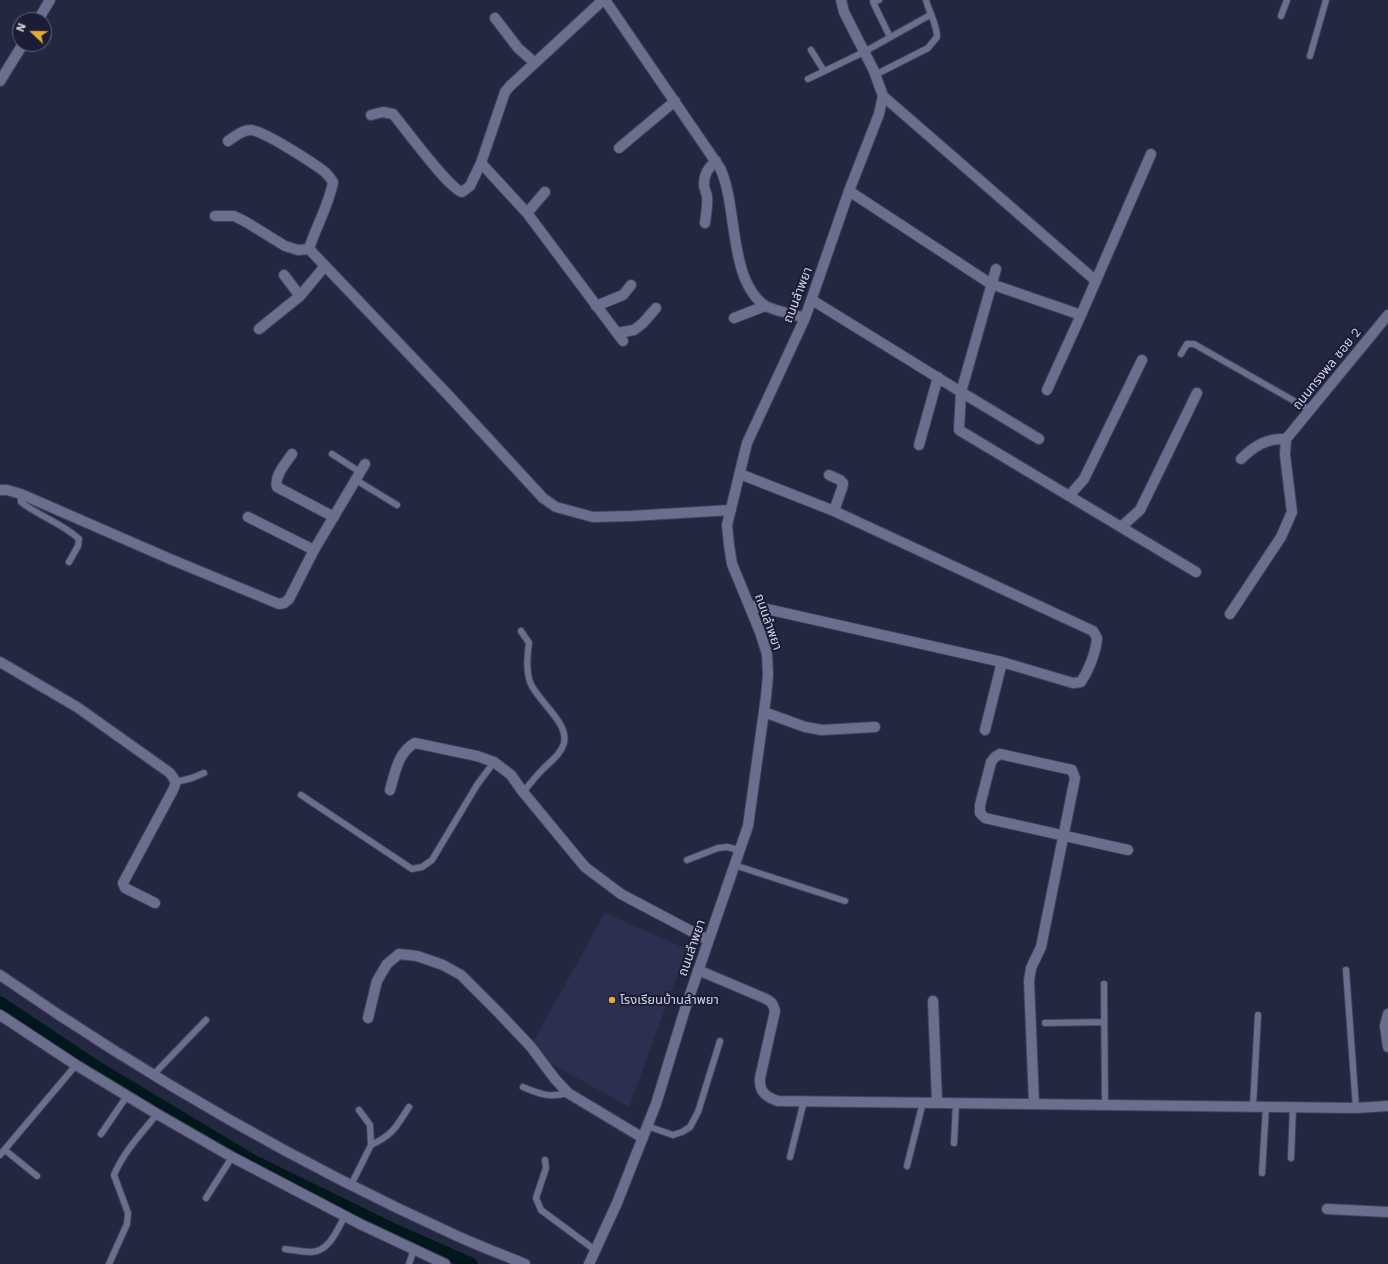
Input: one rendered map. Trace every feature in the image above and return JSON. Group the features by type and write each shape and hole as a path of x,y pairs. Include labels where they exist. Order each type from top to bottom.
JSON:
{"street":[{"path":"43,12 50,0"},
{"path":"371,115 383,112 393,114 446,179 457,191 462,192 470,186 481,163 505,92 535,62 604,0 675,101 716,161 723,174 727,186 736,245 745,276 752,292 765,306 805,318"},
{"path":"841,0 844,12 875,75 883,96 1096,281"},
{"path":"495,18 518,48 535,62"},
{"path":"0,81 18,52"},
{"name":"ถนนลำพยา","path":"589,1264 617,1203 656,1104 685,1009 748,826 764,712 768,675 767,654 760,632 732,564 727,524 748,443 805,318 849,192 879,114 883,96"},
{"path":"619,148 675,101"},
{"path":"228,141 242,132 249,130 258,132 279,143 326,173 333,182 332,190 309,249"},
{"path":"1047,390 1151,154"},
{"path":"705,222 707,195 704,186 705,177 708,168 716,161"},
{"path":"481,163 527,214 620,337 634,330 643,323 656,308"},
{"path":"527,214 545,192"},
{"path":"849,192 991,284 1081,315"},
{"path":"215,216 234,216 284,246 298,250 309,249"},
{"path":"309,249 450,397 543,498 556,507 593,517 731,510"},
{"path":"259,329 300,296 325,266"},
{"path":"996,269 961,392 959,430 1196,572"},
{"path":"284,275 300,296"},
{"path":"596,306 623,294 631,285"},
{"path":"812,300 1039,439"},
{"path":"734,318 765,306"},
{"name":"ถนนทรงพล ซอย 2","path":"1286,439 1388,315"},
{"path":"1069,496 1084,479 1142,360"},
{"path":"919,445 938,377"},
{"path":"1121,527 1140,510 1197,393"},
{"path":"1230,614 1281,537 1292,512 1285,455 1286,439 1276,438 1264,441 1250,450 1241,459"},
{"path":"292,454 277,478 277,487 334,517"},
{"path":"0,490 7,490 21,494 170,559 279,604 284,603 289,598 314,550 360,472"},
{"path":"740,474 834,511 1093,632 1097,638 1085,676 1081,682 1073,683 1002,662 749,605"},
{"path":"829,475 843,483 834,511"},
{"path":"248,517 314,550"},
{"path":"0,662 77,707 170,773 176,782 123,884 125,888 154,903"},
{"path":"985,730 1002,662"},
{"path":"764,712 805,727 822,730 875,727"},
{"path":"390,790 400,759 407,747 415,743 477,756 494,762 511,775 523,792 585,867 621,894 708,940"},
{"path":"1034,1103 1029,981 1031,968 1041,947 1064,836 1075,778 1072,770 1000,754 994,757 980,805 980,813 985,818 1064,836 1128,850"},
{"path":"368,1018 377,981 387,964 398,954 417,956 443,964 461,975 499,1013 531,1047 555,1079 568,1093 643,1138"},
{"path":"698,970 771,1001 774,1004 775,1011 760,1086 763,1092 772,1099 778,1101 1356,1108 1388,1106"},
{"path":"0,975 39,1002 153,1075 236,1124 351,1185 453,1235 525,1264"},
{"path":"933,1001 937,1102"},
{"path":"1388,1014 1385,1026 1388,1047"},
{"path":"0,1015 127,1096 232,1157 345,1216 446,1264"},
{"path":"1327,1209 1388,1212"}],"lane":[{"path":"879,0 873,2 890,37"},
{"path":"875,75 928,48 937,37 935,26 926,0"},
{"path":"1281,16 1287,0"},
{"path":"1310,56 1326,0"},
{"path":"808,79 864,52 930,15"},
{"path":"811,50 824,71"},
{"path":"1181,354 1187,344 1194,344 1310,410"},
{"path":"332,454 360,472 397,505"},
{"path":"21,494 21,502 30,509 58,523 72,532 79,539 78,546 69,562"},
{"path":"521,631 529,643 528,672 531,684 560,723 565,736 564,744 557,756 523,792"},
{"path":"300,795 412,869 422,867 432,860 477,785 494,762"},
{"path":"176,782 204,773"},
{"path":"687,860 718,848 727,847 739,850"},
{"path":"734,865 845,901"},
{"path":"1346,970 1356,1108"},
{"path":"1104,984 1105,1104"},
{"path":"1253,1106 1258,1015"},
{"path":"153,1075 206,1020"},
{"path":"1045,1023 1104,1022"},
{"path":"648,1126 673,1135 690,1127 698,1112 720,1041"},
{"path":"0,1155 76,1064"},
{"path":"523,1086 541,1095 557,1096 568,1093"},
{"path":"101,1134 127,1096"},
{"path":"790,1157 804,1101"},
{"path":"906,1166 923,1102"},
{"path":"954,1143 956,1102"},
{"path":"1262,1173 1266,1106"},
{"path":"371,1145 385,1139 395,1130 409,1107"},
{"path":"1291,1158 1293,1107"},
{"path":"351,1185 371,1145 370,1125 359,1110"},
{"path":"109,1264 127,1224 128,1213 114,1175 127,1151 158,1114"},
{"path":"5,1150 37,1176"},
{"path":"206,1198 232,1157"},
{"path":"546,1160 546,1168 536,1198 541,1210 595,1250"},
{"path":"285,1249 312,1252 324,1248 334,1236 345,1216"},
{"path":"409,1264 414,1249"}],"shaded area":[{"name":"โรงเรียนบ้านลำพยา","path":"605,913 687,949 629,1107 528,1051"}],"waterway":[{"path":"0,1003 93,1065 251,1160 396,1231 471,1264"}],"place":[{"name":"โรงเรียนบ้านลำพยา","path":"612,1000"}]}
